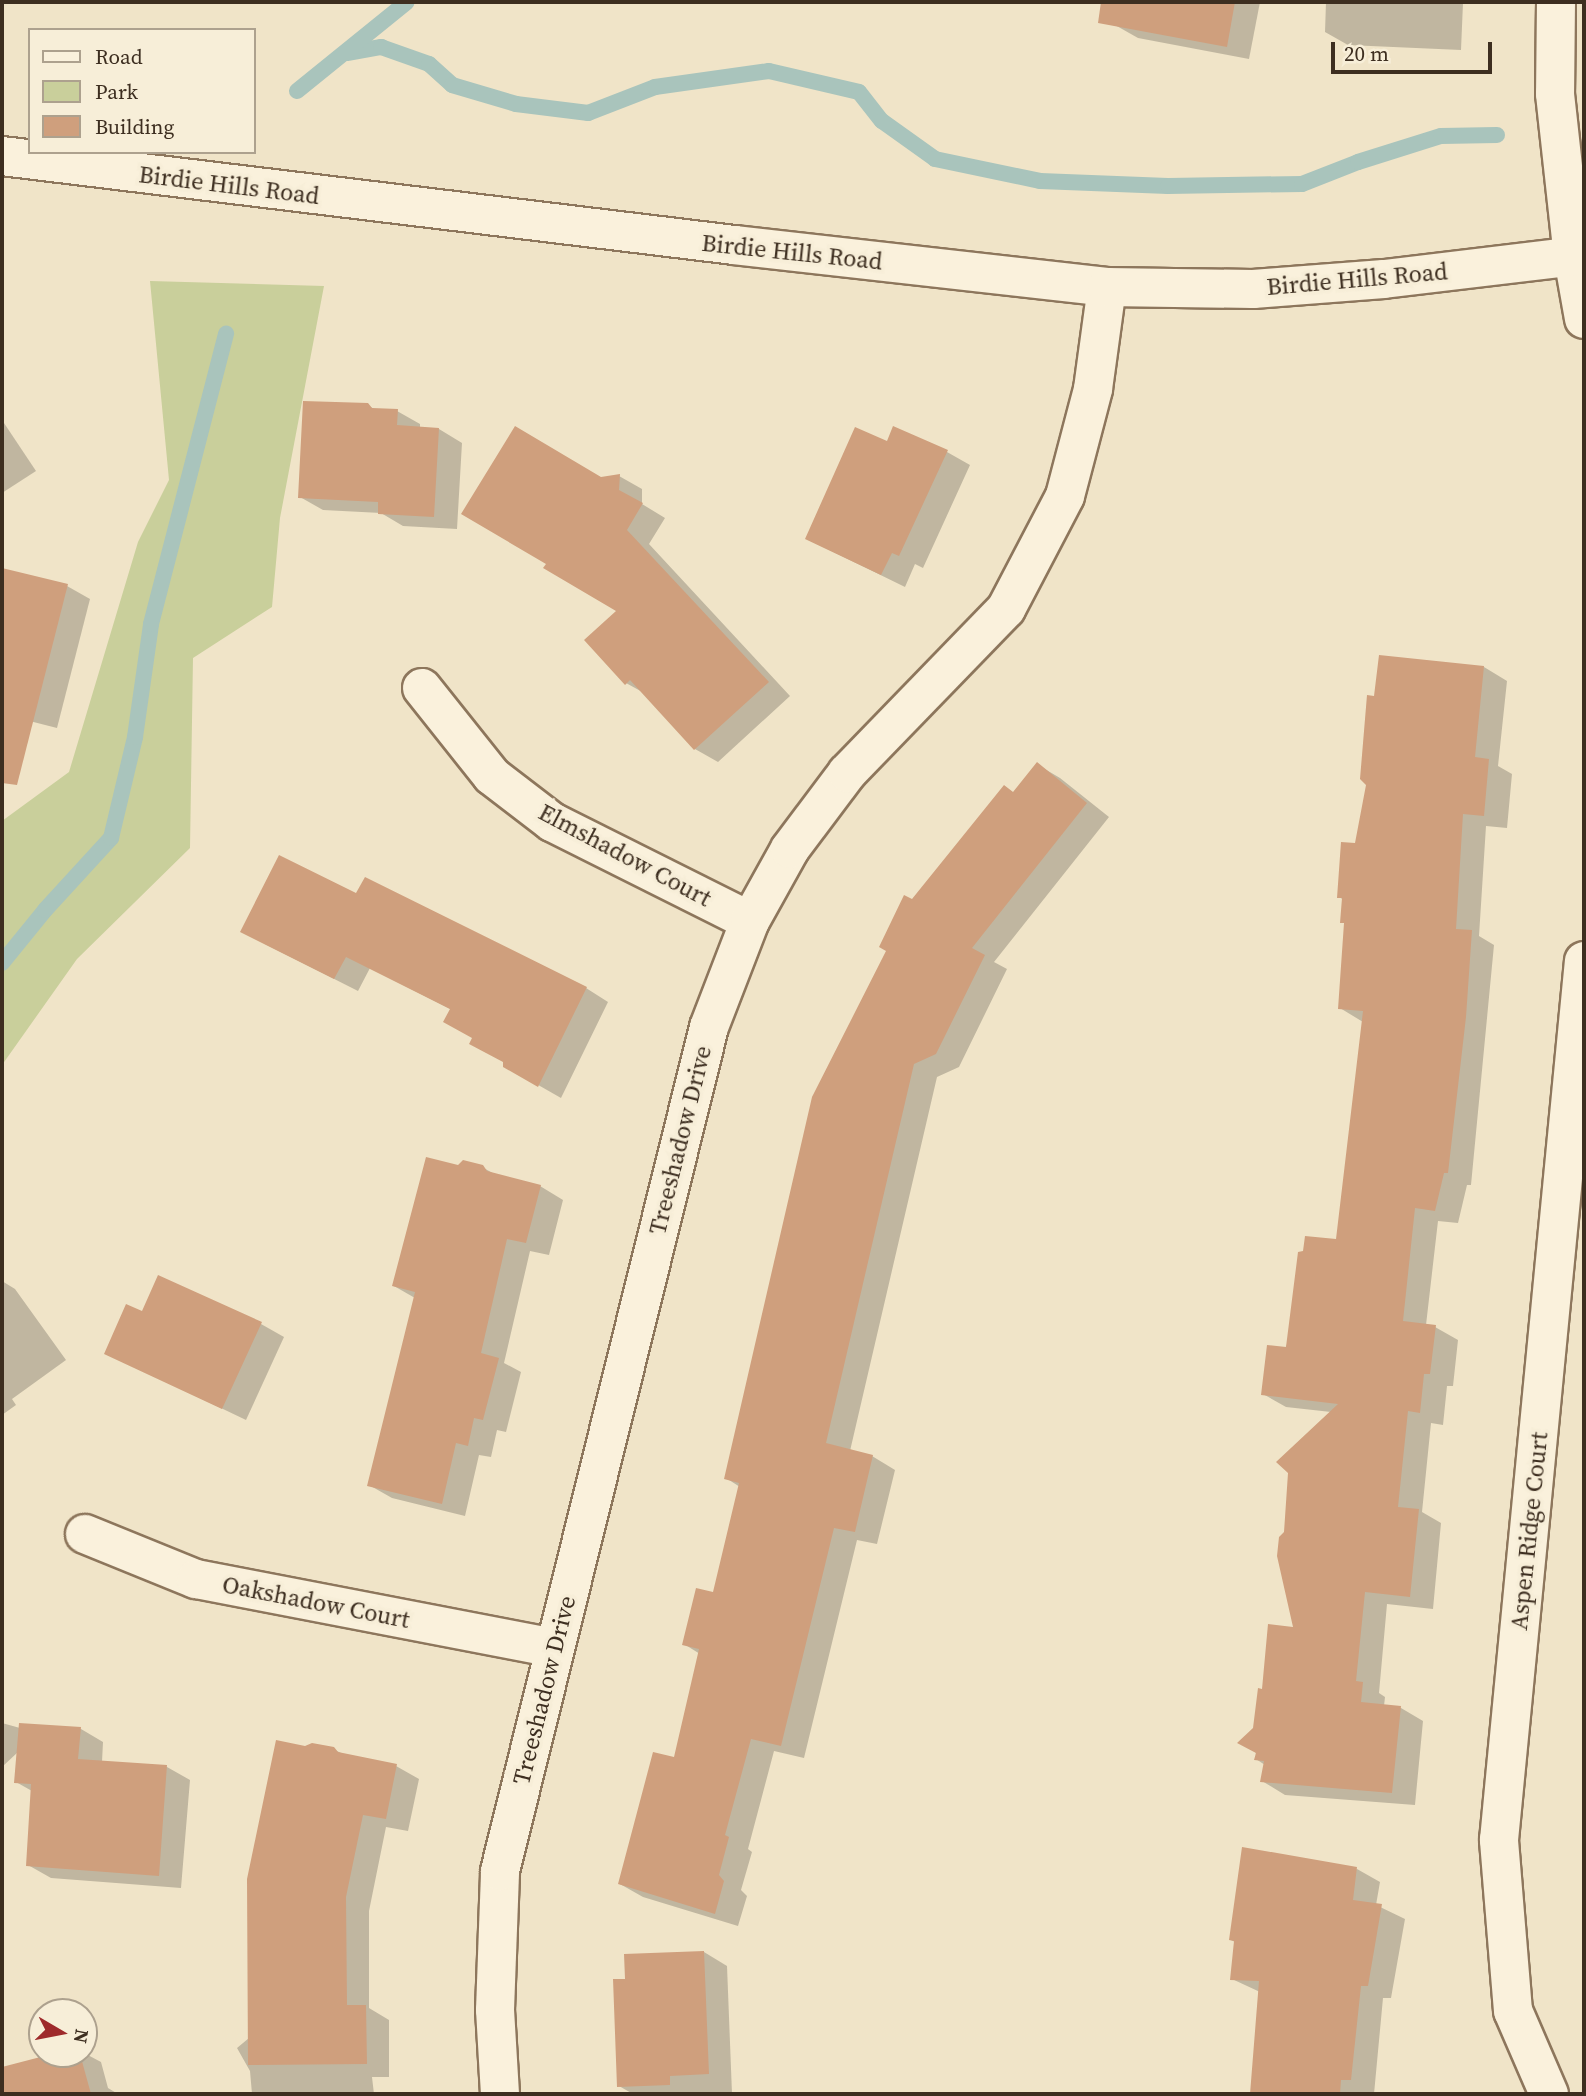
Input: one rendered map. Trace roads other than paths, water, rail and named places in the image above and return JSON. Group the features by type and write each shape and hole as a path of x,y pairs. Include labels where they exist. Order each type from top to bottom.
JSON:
{"street":[{"path":"1556,2 1555,94 1578,256 1584,319"},
{"name":"Birdie Hills Road","path":"2,156 734,246 1107,287 1253,289 1384,279 1578,256"},
{"name":"Treeshadow Drive","path":"500,2094 495,2010 500,1871 553,1648 709,1027 750,921 790,849 848,773 1006,609 1065,496 1093,389 1107,287"},
{"name":"Elmshadow Court","path":"422,688 492,776 552,822 750,921"},
{"name":"Aspen Ridge Court","path":"1549,2094 1513,2011 1499,1840 1584,961"},
{"name":"Oakshadow Court","path":"85,1534 196,1579 553,1648"}],"waterway":[{"path":"297,91 407,2"},
{"path":"347,53 381,47 429,64 452,85 516,104 588,113 655,87 769,71 859,92 882,121 935,159 1040,181 1168,186 1302,184 1358,162 1441,136 1497,135"},
{"path":"2,963 45,910 111,838 135,737 151,624 226,334"}]}
